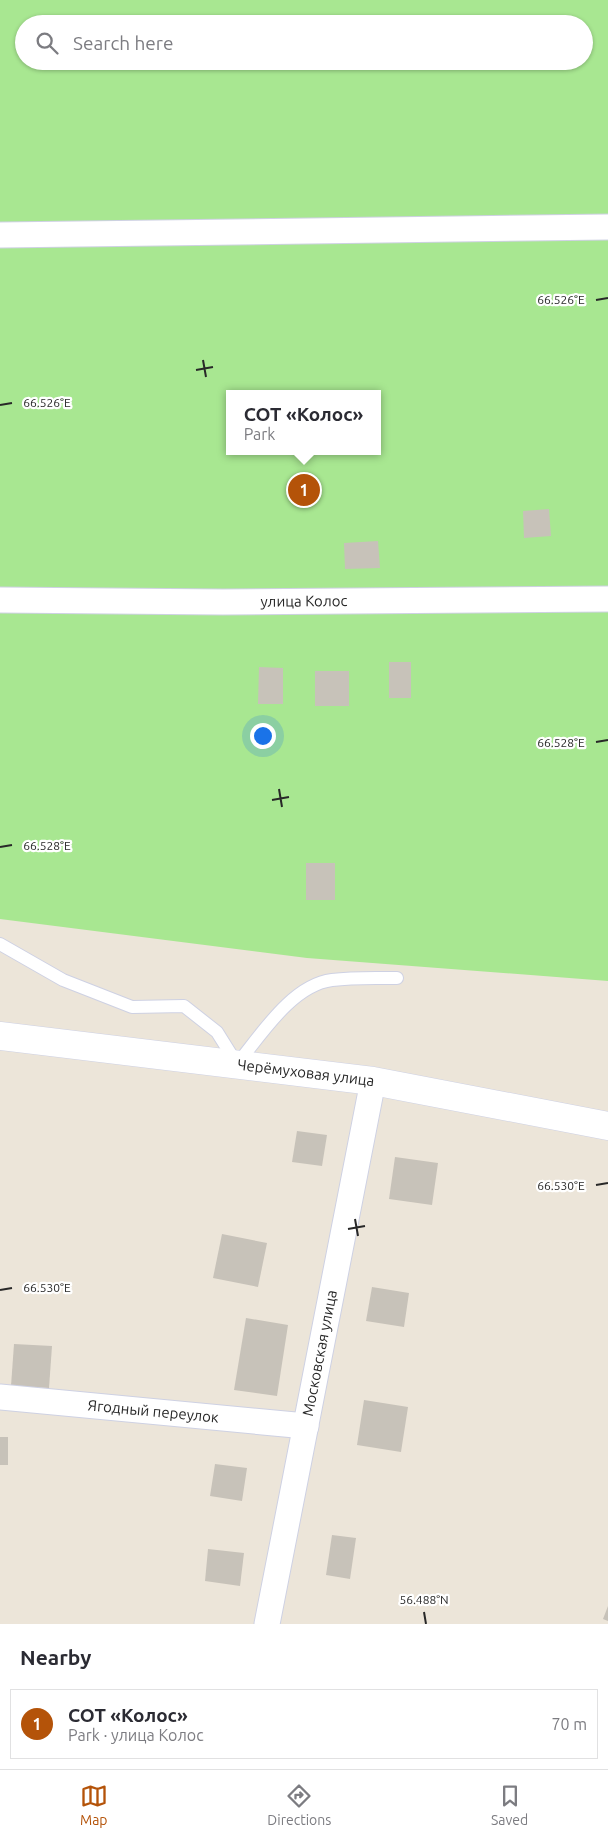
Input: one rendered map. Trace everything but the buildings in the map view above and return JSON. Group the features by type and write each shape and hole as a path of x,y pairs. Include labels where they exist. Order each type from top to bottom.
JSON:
{"street":[{"path":"0,235 608,227"},
{"name":"улица Колос","path":"0,600 223,602 608,599"},
{"name":"Черёмуховая улица","path":"0,1036 373,1081 608,1126"},
{"name":"Московская улица","path":"268,1624 373,1081"},
{"name":"Ягодный переулок","path":"0,1397 306,1426"}],"lane":[{"path":"0,944 63,980 132,1007 184,1006 217,1032 238,1064 279,1012 297,996 313,987 331,980 398,978"}],"green space":[{"path":"0,0 608,0 608,981 307,958 0,919"}],"place":[{"name":"СОТ «Колос»","path":"304,490"}]}
